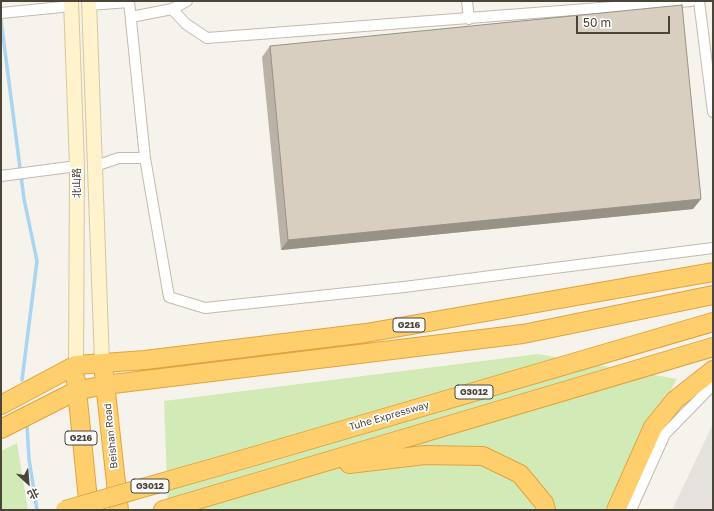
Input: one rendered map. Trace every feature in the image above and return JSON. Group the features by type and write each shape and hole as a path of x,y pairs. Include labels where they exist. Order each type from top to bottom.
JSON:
{"highway":[{"name":"G216","path":"89,510 76,391 76,365 144,360 366,333 713,272"},
{"path":"1,429 76,391 105,385 523,334 713,295"},
{"name":"Tuhe Expressway","path":"65,510 713,322"},
{"name":"G3012","path":"163,510 713,347"},
{"name":"Beishan Road","path":"102,363 119,510"},
{"path":"1,405 76,365"},
{"path":"616,510 653,427 675,400 713,370"},
{"path":"292,472 425,455 483,456 520,474 544,504 546,510"}],"main road":[{"name":"北山路","path":"72,3 77,166 76,365"},
{"name":"北山路","path":"89,3 102,363"}],"street":[{"path":"131,17 172,9 187,1"},
{"path":"467,1 469,19"},
{"path":"172,9 186,24 207,38 691,1"},
{"path":"699,1 713,112"},
{"path":"89,3 129,2 145,158 169,297 205,308 404,287 713,248"},
{"path":"1,13 72,3"},
{"path":"95,166 119,158 145,158"},
{"path":"2,176 77,166"},
{"path":"631,510 665,434 713,385"}],"shaded area":[{"path":"713,424 713,510 672,510"}],"green space":[{"path":"538,354 677,379 605,510 168,510 164,401"},
{"path":"17,443 28,510 1,510 1,451"}],"building":[{"path":"682,5 701,199 288,240 270,46"}],"waterway":[{"path":"1,20 24,199 37,261 22,380"},
{"path":"27,425 29,459 37,510"}]}
